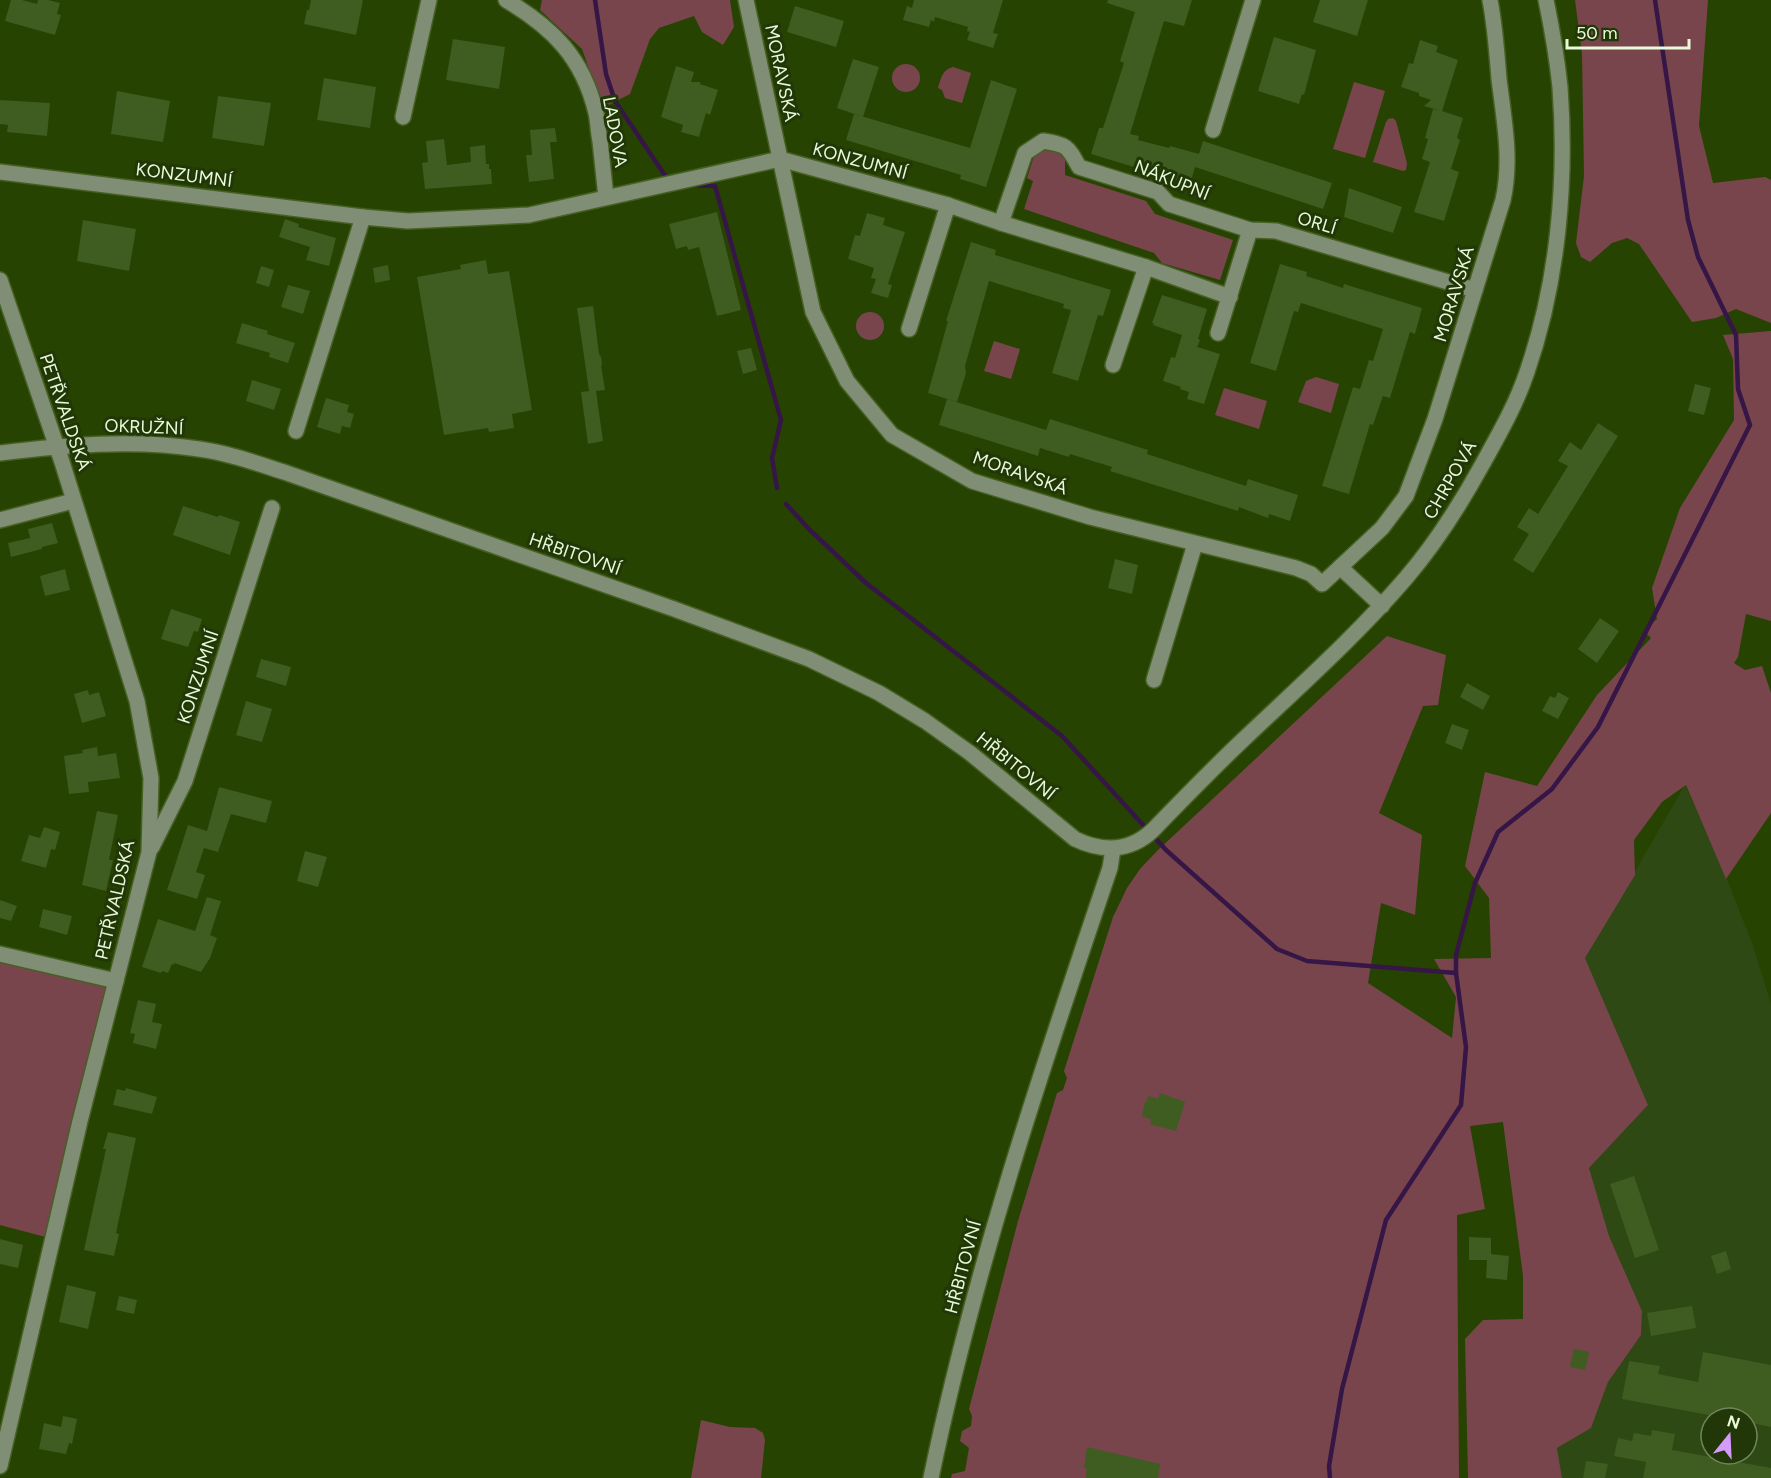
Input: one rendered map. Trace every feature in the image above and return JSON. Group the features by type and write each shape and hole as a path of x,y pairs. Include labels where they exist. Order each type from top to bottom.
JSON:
{"street":[{"path":"403,117 429,0"},
{"name":"LADOVA","path":"506,0 559,39 573,57 596,113 606,197"},
{"name":"MORAVSKÁ","path":"746,0 813,312 847,381 892,435 972,481 1090,517 1296,568 1311,574 1322,584 1382,528 1406,496 1435,419 1503,200 1508,170 1490,0"},
{"path":"1213,130 1253,0"},
{"name":"CHRPOVÁ","path":"1113,849 1128,846 1147,836 1382,606 1424,556 1460,504 1515,402 1535,346 1552,267 1558,222 1562,166 1560,88 1546,0"},
{"name":"NÁKUPNÍ","path":"1001,223 1025,153 1043,141 1064,145 1073,155 1079,167 1158,192 1169,204 1250,230"},
{"name":"KONZUMNÍ","path":"0,172 363,217 408,220 529,215 780,159 948,205 1146,267 1230,297"},
{"path":"909,329 948,205"},
{"path":"296,431 363,217"},
{"path":"1218,333 1250,230"},
{"name":"ORLÍ","path":"1250,230 1276,231 1475,290"},
{"path":"1113,365 1146,267"},
{"name":"PETŘVALDSKÁ","path":"0,280 74,501 137,701 151,778 149,852 80,1121 1,1461"},
{"name":"OKRUŽNÍ","path":"0,453 115,443 199,449 284,472"},
{"name":"HŘBITOVNÍ","path":"284,472 809,659 879,693 925,721 970,753 1075,839 1096,847 1113,849 1110,867 987,1250 931,1478"},
{"path":"0,520 74,501"},
{"name":"KONZUMNÍ","path":"149,852 185,781 272,508"},
{"path":"1154,680 1195,544"},
{"path":"1340,567 1382,606"},
{"path":"0,954 116,981"}],"shaded area":[{"path":"542,0 730,0 734,27 723,45 702,32 694,16 659,28 650,39 630,94 603,108 582,49 540,10"},
{"path":"1575,0 1708,0 1699,126 1713,183 1765,177 1771,180 1771,323 1736,309 1716,318 1692,322 1639,244 1627,238 1612,243 1590,262 1581,257 1576,243 1584,176 1582,54"},
{"path":"906,64 916,68 920,78 916,88 906,92 896,88 892,78 896,68"},
{"path":"953,67 971,73 962,103 945,98 942,90 938,88 944,72"},
{"path":"1354,82 1385,91 1365,158 1333,149"},
{"path":"1393,118 1396,121 1407,163 1406,170 1403,171 1373,162 1386,122"},
{"path":"1043,149 1055,150 1065,157 1065,175 1146,201 1155,214 1233,240 1220,280 1162,263 1154,253 1024,209 1033,181 1027,178 1034,156"},
{"path":"870,312 880,316 884,326 880,336 870,340 860,336 856,326 860,316"},
{"path":"1771,331 1771,621 1746,614 1738,657 1734,663 1745,670 1762,666 1771,693 1771,813 1726,879 1686,785 1662,802 1634,840 1635,875 1585,958 1648,1105 1589,1168 1609,1236 1642,1311 1641,1335 1608,1382 1591,1428 1557,1448 1562,1478 1468,1478 1465,1339 1483,1320 1523,1319 1523,1276 1503,1122 1470,1126 1485,1209 1457,1215 1459,1478 951,1478 952,1474 965,1471 969,1448 960,1441 962,1431 971,1426 972,1416 969,1409 1018,1221 1057,1093 1063,1090 1067,1078 1064,1071 1113,917 1127,888 1140,869 1387,636 1446,655 1438,705 1423,706 1379,813 1422,835 1415,915 1381,903 1368,983 1452,1038 1456,997 1434,959 1491,958 1489,898 1465,866 1485,772 1537,786 1597,695 1651,638 1644,631 1657,619 1652,588 1680,508 1734,420 1733,359 1723,335"},
{"path":"994,341 1020,349 1011,379 984,371"},
{"path":"1316,377 1339,384 1331,413 1298,402 1306,381"},
{"path":"1224,388 1267,401 1259,429 1215,415"},
{"path":"1685,785 1752,943 1771,1004 1771,1478 1562,1478 1557,1448 1591,1428 1608,1382 1641,1335 1642,1311 1609,1236 1589,1168 1648,1105 1585,958"},
{"path":"0,954 116,981 53,1239 0,1225"},
{"path":"701,1420 730,1427 755,1428 763,1433 765,1440 761,1478 691,1478"}],"building":[{"path":"11,0 37,4 38,0 60,3 57,14 61,15 55,35 5,21"},
{"path":"311,0 363,0 356,35 304,24"},
{"path":"914,0 1003,0 993,33 998,34 993,48 967,40 970,32 967,31 968,27 935,17 934,22 931,20 929,27 903,20 907,6 912,8"},
{"path":"1108,0 1192,0 1184,26 1164,21 1130,134 1139,136 1138,140 1199,154 1203,141 1332,183 1323,209 1195,167 1190,184 1091,154 1099,128 1103,128 1124,63 1120,61 1135,12 1107,3"},
{"path":"1320,0 1368,0 1357,36 1313,22"},
{"path":"795,6 844,21 836,47 787,32"},
{"path":"1274,37 1316,50 1304,95 1302,94 1299,104 1258,91"},
{"path":"453,39 505,47 499,89 446,80"},
{"path":"1420,40 1438,46 1436,52 1458,60 1442,111 1424,106 1431,100 1401,87 1409,63 1413,64"},
{"path":"853,59 879,67 863,117 837,108"},
{"path":"676,66 694,72 691,82 700,82 700,84 718,90 710,115 706,113 699,137 681,132 683,125 661,117"},
{"path":"324,78 376,87 370,128 317,120"},
{"path":"991,80 1017,89 986,187 960,179 961,175 846,140 854,114 970,148"},
{"path":"117,91 170,101 163,142 111,134"},
{"path":"218,96 271,103 264,146 212,138"},
{"path":"0,100 50,103 47,136 7,132 8,125 0,124"},
{"path":"1433,109 1463,118 1457,138 1460,140 1451,169 1459,172 1444,221 1414,212 1430,162 1422,159"},
{"path":"555,128 557,142 550,142 554,179 529,182 526,155 532,155 530,130"},
{"path":"444,139 447,165 471,162 470,147 485,145 486,164 489,164 489,169 491,169 492,184 425,189 422,163 428,162 426,141"},
{"path":"1349,188 1402,207 1393,233 1344,217"},
{"path":"717,212 741,310 717,316 699,247 688,250 687,246 676,249 669,224"},
{"path":"867,213 885,218 883,225 905,232 888,284 892,285 888,298 871,293 876,279 871,278 874,268 848,259 855,235 860,236"},
{"path":"285,219 299,224 298,227 336,238 329,266 306,260 310,247 279,237"},
{"path":"83,220 136,229 129,271 77,261"},
{"path":"971,242 996,250 995,255 1111,290 1103,316 1098,315 1078,381 1052,373 1071,310 1063,308 1064,304 989,281 957,402 928,393 948,321 946,321"},
{"path":"486,260 488,274 509,271 532,410 512,414 514,428 489,432 488,428 444,435 417,277 461,269 460,265"},
{"path":"1280,264 1307,272 1306,276 1343,288 1344,284 1422,308 1415,334 1410,332 1390,398 1383,396 1373,425 1370,424 1349,494 1322,486 1353,387 1360,389 1369,360 1373,361 1383,329 1301,303 1298,312 1294,311 1276,371 1250,363"},
{"path":"388,265 390,280 375,283 373,268"},
{"path":"261,266 274,270 269,287 256,283"},
{"path":"288,285 310,291 303,314 281,307"},
{"path":"1162,295 1207,309 1197,347 1220,354 1204,404 1187,399 1189,392 1163,381 1171,357 1175,358 1182,335 1152,323"},
{"path":"593,306 605,390 596,391 603,441 588,444 581,392 589,391 577,308"},
{"path":"242,323 295,343 288,363 269,357 270,353 236,343"},
{"path":"751,348 757,370 743,374 737,351"},
{"path":"252,380 281,389 274,410 246,401"},
{"path":"1695,384 1711,388 1704,415 1688,411"},
{"path":"326,398 349,405 347,412 354,414 350,428 342,426 340,434 317,427"},
{"path":"947,399 1046,430 1050,419 1148,450 1147,454 1246,486 1248,479 1298,495 1290,521 1269,514 1268,518 1239,507 1238,511 1110,471 1112,467 1070,454 1069,457 1040,448 1038,456 939,425"},
{"path":"1598,423 1618,436 1533,573 1513,560 1529,534 1517,527 1529,508 1538,514 1568,466 1558,461 1570,442 1581,450"},
{"path":"183,506 240,522 230,555 173,535"},
{"path":"52,523 58,543 11,557 8,543 30,538 28,529"},
{"path":"1115,559 1138,565 1132,594 1108,588"},
{"path":"65,569 70,590 45,596 40,576"},
{"path":"171,609 202,619 198,632 194,631 188,647 161,639"},
{"path":"1600,618 1619,631 1597,663 1578,649"},
{"path":"261,659 291,667 286,686 256,677"},
{"path":"1467,683 1490,696 1483,710 1460,697"},
{"path":"88,690 89,695 99,692 106,716 82,723 74,694"},
{"path":"1558,692 1569,698 1558,719 1542,711 1550,696 1555,698"},
{"path":"246,701 272,709 262,742 236,735"},
{"path":"1452,724 1469,730 1462,750 1445,743"},
{"path":"97,747 98,756 116,753 120,778 88,782 89,792 69,794 64,756 83,753 82,750"},
{"path":"219,787 272,801 266,823 231,814 218,852 204,848 196,872 205,875 197,899 167,890 188,825 207,831"},
{"path":"97,811 118,815 109,860 113,860 106,891 82,885"},
{"path":"44,827 60,832 55,850 51,849 46,868 21,861 29,835 40,838"},
{"path":"305,851 327,857 318,887 297,881"},
{"path":"207,897 221,901 210,935 217,938 210,958 201,972 174,963 168,973 142,967 158,919 195,931"},
{"path":"0,900 17,906 11,921 0,918"},
{"path":"43,909 72,916 67,935 39,927"},
{"path":"138,1000 156,1004 152,1022 162,1024 156,1049 133,1043 135,1034 130,1033"},
{"path":"126,1088 157,1097 152,1114 113,1105 117,1089 125,1091"},
{"path":"1160,1093 1185,1102 1176,1131 1150,1124 1151,1119 1142,1116 1148,1096 1158,1099"},
{"path":"108,1132 136,1138 116,1233 119,1234 114,1256 84,1250"},
{"path":"1634,1176 1659,1250 1635,1258 1610,1184"},
{"path":"1469,1237 1491,1238 1491,1254 1509,1256 1507,1280 1486,1278 1487,1260 1469,1260"},
{"path":"0,1239 23,1245 18,1268 0,1264"},
{"path":"1726,1251 1731,1269 1717,1274 1711,1256"},
{"path":"67,1285 96,1292 88,1329 59,1322"},
{"path":"119,1296 137,1300 134,1314 116,1310"},
{"path":"1692,1306 1696,1328 1651,1336 1647,1313"},
{"path":"1574,1349 1589,1352 1585,1370 1570,1367"},
{"path":"1703,1352 1771,1365 1771,1427 1759,1424 1759,1406 1699,1406 1699,1413 1622,1399 1629,1361 1660,1366 1658,1374 1698,1382"},
{"path":"63,1416 77,1419 72,1444 69,1443 66,1454 39,1449 44,1423 61,1427"},
{"path":"1652,1430 1675,1434 1672,1450 1699,1455 1699,1466 1759,1466 1771,1468 1771,1478 1643,1478 1646,1462 1614,1456 1618,1438 1632,1441 1634,1433 1651,1436"},
{"path":"1087,1447 1160,1464 1158,1478 1086,1478 1087,1469 1084,1468"},
{"path":"1586,1461 1608,1464 1605,1478 1583,1478"}],"waterway":[{"path":"595,0 606,74 615,101 668,180"},
{"path":"1330,1478 1329,1466 1342,1389 1386,1220 1461,1105 1466,1047 1456,973 1456,955 1475,883 1498,832 1552,789 1598,727 1750,425 1738,389 1736,335 1698,257 1688,220 1655,0"},
{"path":"693,185 715,186 781,420 772,458 777,488"},
{"path":"786,504 866,583 1062,736 1166,850 1277,949 1307,961 1456,973"}]}
